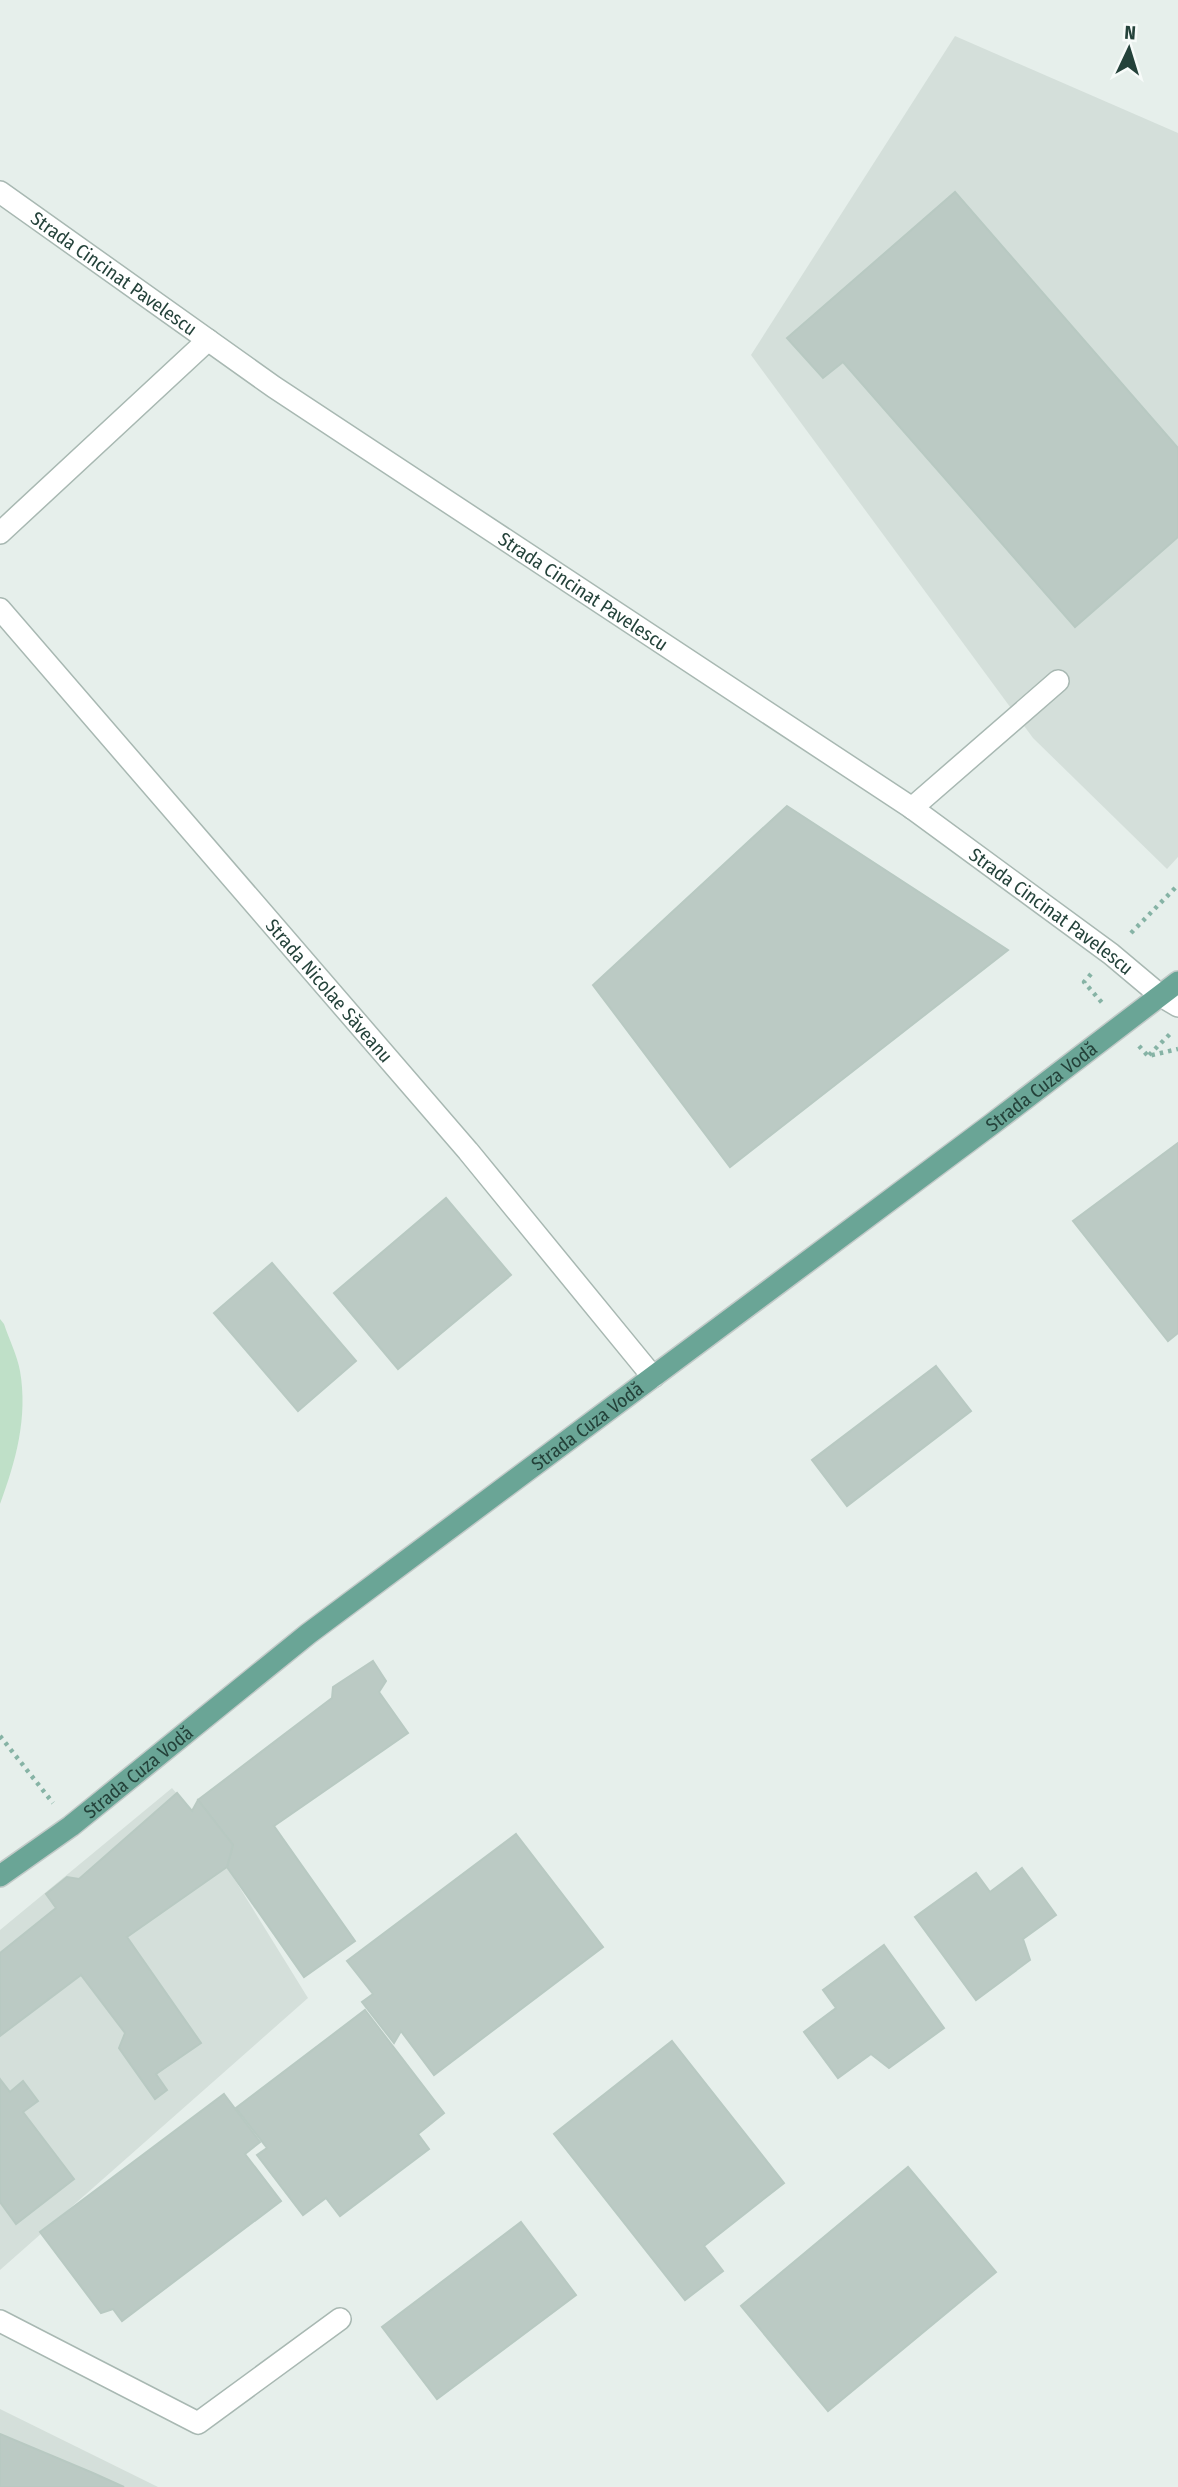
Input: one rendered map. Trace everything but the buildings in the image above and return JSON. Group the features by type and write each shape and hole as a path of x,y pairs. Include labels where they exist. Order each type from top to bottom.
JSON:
{"main road":[{"name":"Strada Cuza Vodă","path":"0,1875 71,1826 307,1634 653,1377 1169,1001 1178,982"}],"street":[{"name":"Strada Cincinat Pavelescu","path":"0,192 297,402 912,808 1111,954 1169,1001"},
{"path":"0,533 208,340"},
{"name":"Strada Nicolae Săveanu","path":"0,609 459,1140 653,1377"},
{"path":"912,808 1058,681"},
{"path":"0,2321 198,2423 340,2319"}],"path":[{"path":"1148,1056 1178,1026"},
{"path":"0,1736 71,1826"}],"shaded area":[{"path":"955,36 1178,133 1178,857 1167,869 1033,738 751,355"},
{"path":"172,1788 192,1811 198,1800 233,1845 227,1867 308,1998 0,2270 0,1930"},
{"path":"0,2409 158,2487 0,2487"}],"green space":[{"path":"0,1319 19,1365 22,1405 19,1439 0,1504"}]}
